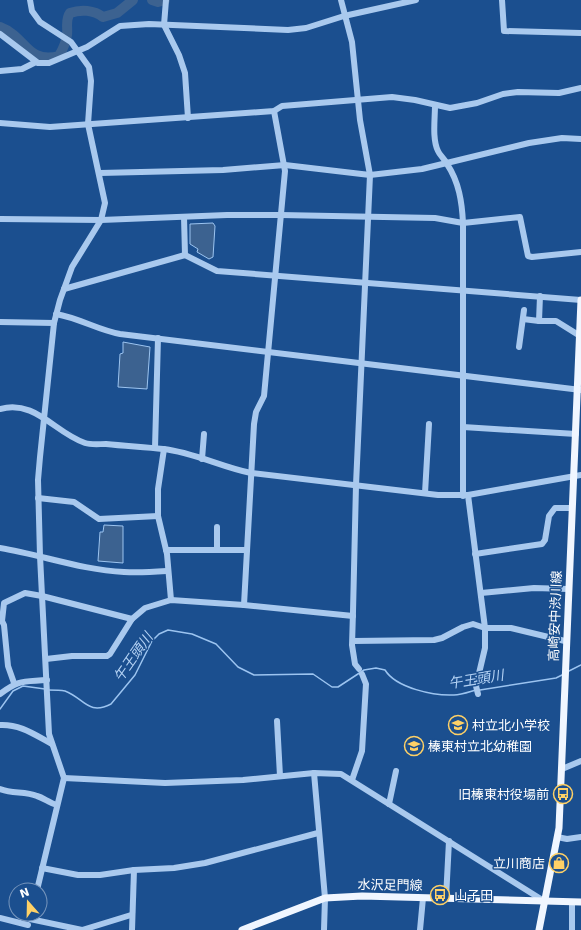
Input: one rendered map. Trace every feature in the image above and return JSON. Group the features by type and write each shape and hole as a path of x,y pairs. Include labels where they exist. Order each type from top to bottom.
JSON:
{"main road":[{"name":"高崎安中渋川線","path":"539,930 557,837 562,769 565,641 571,508 577,475 576,434 579,390 581,300"},
{"name":"水沢足門線","path":"242,930 325,898 362,896 581,902"}],"street":[{"path":"30,0 32,11 40,22 71,42 79,50 90,67 91,81 88,124 106,203 101,220 72,268 56,314 40,457 38,498 49,734 64,778 39,882"},
{"path":"166,0 164,25 179,55 185,73 188,118"},
{"path":"341,0 352,42 358,100 370,175 356,485 353,616 355,664 366,684 362,750 352,780"},
{"path":"0,71 22,69 36,62 49,63 87,47 120,26 149,24 288,30 306,28 344,16 416,0"},
{"path":"502,0 504,31 581,33"},
{"path":"0,34 36,62"},
{"path":"0,123 50,127 274,111 282,106 392,98 415,100 450,108 478,103 503,94 518,92 559,93 581,88"},
{"path":"435,105 435,143 438,152 447,163 462,199 462,428 466,496 476,554 485,628 485,648 476,686 478,694"},
{"path":"244,605 254,424 256,412 264,396 285,165 274,111"},
{"path":"100,173 223,170 285,165 370,175 422,169 529,143 562,138 581,139"},
{"path":"0,220 101,220 281,215 435,218 463,222 520,217 528,256 532,257 581,252"},
{"path":"184,217 185,255"},
{"path":"64,289 185,255 216,271 581,300"},
{"path":"539,321 540,296"},
{"path":"519,347 524,310"},
{"path":"56,314 74,317 105,331 579,390"},
{"path":"523,319 556,321 580,336"},
{"path":"0,322 54,323"},
{"path":"155,448 158,338"},
{"path":"0,409 16,408 45,417 58,428 85,443 164,449 202,459 227,468 251,473 425,493 466,496 577,475"},
{"path":"425,493 429,424"},
{"path":"462,428 576,434"},
{"path":"202,459 204,434"},
{"path":"164,449 158,489 158,516 166,550 170,600"},
{"path":"38,498 74,502 99,519 158,516"},
{"path":"476,554 542,544 545,540 550,512 555,508 571,508"},
{"path":"217,528 217,550"},
{"path":"0,548 86,567 125,572 168,571"},
{"path":"166,550 247,550"},
{"path":"481,593 534,588 568,589"},
{"path":"14,683 8,666 4,625 1,619 4,603 25,593 132,618"},
{"path":"46,659 72,656 107,656 110,654 132,618 145,608 170,600 244,605 353,616"},
{"path":"353,641 434,640 442,638 462,627 473,624 485,628 511,628 565,641"},
{"path":"0,694 14,683 20,681 47,682"},
{"path":"277,721 280,776"},
{"path":"0,725 9,724 22,727 52,744"},
{"path":"562,769 581,760"},
{"path":"390,804 396,771"},
{"path":"314,774 318,833 325,898 324,930"},
{"path":"64,778 165,783 243,780 314,774 342,774 544,901"},
{"path":"0,790 7,792 18,791 39,796 50,804 57,805"},
{"path":"42,868 78,875 100,875 134,870 174,868 205,863 318,833"},
{"path":"557,837 567,839 581,837"},
{"path":"446,898 450,841"},
{"path":"132,930 131,915 134,870"},
{"path":"420,930 423,898"},
{"path":"572,902 572,930"},
{"path":"29,922 82,930 131,915"}],"water":[{"path":"213,223 215,226 213,257 209,259 197,252 198,249 190,244 190,224"},
{"path":"123,342 150,347 147,389 118,387 120,354 123,353"},
{"path":"104,525 123,526 123,563 98,561 100,532 103,532"}],"waterway":[{"path":"0,27 9,31 33,53 48,57 59,56 66,41 67,21 70,13 87,11 96,13 103,17 117,13 133,0"},
{"path":"152,0 158,2 165,0"},
{"name":"午王頭川","path":"48,690 65,691 91,707 97,708 111,704 135,675 152,641 159,634 168,630 192,634 216,644 238,667 254,675 313,674 332,687 338,687 364,670 376,668 385,670 398,682 416,690 446,695 462,694 476,690"},
{"name":"午王頭川","path":"567,672 581,665"},
{"name":"午王頭川","path":"480,690 556,678 562,675"},
{"name":"午王頭川","path":"0,709 13,691 23,686 45,689"}],"place":[{"name":"村立北小学校","path":"458,725"},
{"name":"榛東村立北幼稚園","path":"414,746"},
{"name":"旧榛東村役場前","path":"563,794"},
{"name":"立川商店","path":"559,863"},
{"name":"山子田","path":"440,895"}]}
